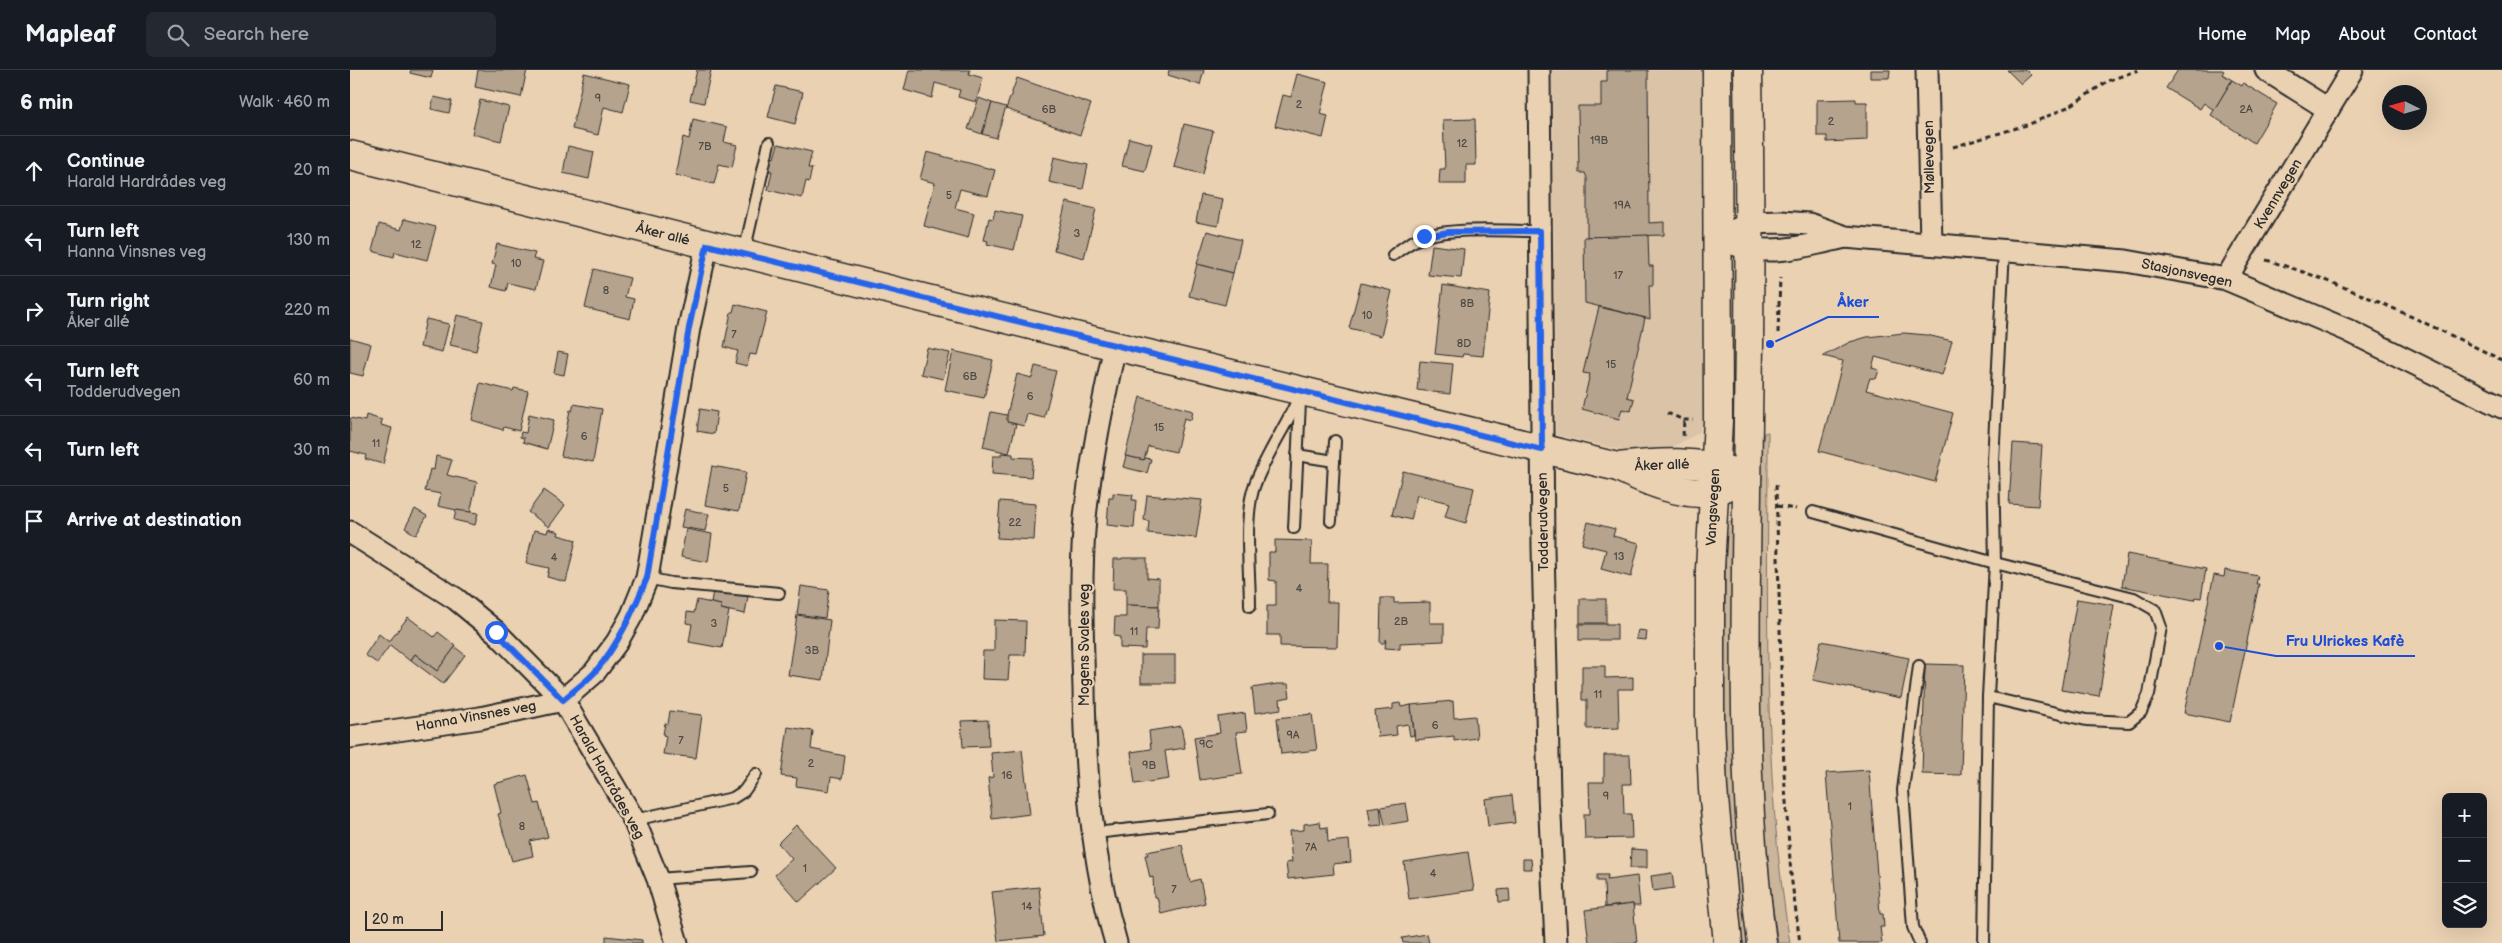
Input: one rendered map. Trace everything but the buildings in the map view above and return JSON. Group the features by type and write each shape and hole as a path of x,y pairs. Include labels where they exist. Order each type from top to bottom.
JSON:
{"main road":[{"name":"Vangsvegen","path":"1717,70 1718,420 1710,569 1710,720 1713,789 1728,943"},
{"path":"1748,70 1750,250 1744,617 1745,730 1755,879 1762,943"},
{"name":"Åker allé","path":"350,155 1115,346 1542,450 1618,467 1655,462 1715,479 1747,477"}],"street":[{"name":"Todderudvegen","path":"1539,70 1542,450 1549,795 1556,943"},
{"name":"Møllevegen","path":"1927,70 1931,244"},
{"path":"2266,70 2328,109"},
{"name":"Kvennvegen","path":"2226,279 2352,70"},
{"name":"Stasjonsvegen","path":"1717,238 1750,223 1809,224 1845,236 2126,260 2226,279 2347,330 2502,407"},
{"name":"Stasjonsvegen","path":"1717,238 1750,250 1806,246 1845,236"},
{"name":"Hanna Vinsnes veg","path":"350,736 480,718 563,700 594,673 617,642 632,615 647,578 689,328 707,245"},
{"name":"Mogens Svales veg","path":"1115,346 1096,433 1085,518 1082,606 1086,769 1099,871 1116,943"},
{"name":"Harald Hardrådes veg","path":"350,532 456,599 496,632 563,700 634,820 658,879 677,943"}],"lane":[{"path":"744,254 769,143"},
{"path":"1393,255 1409,242 1424,236 1448,232 1540,231"},
{"path":"1984,943 1988,697 1995,563 1993,461 2004,249"},
{"path":"1294,528 1296,455 1301,391"},
{"path":"1250,606 1249,513 1254,485 1290,420 1301,391"},
{"path":"1331,521 1335,440"},
{"path":"1296,455 1334,461"},
{"path":"1813,512 1995,563 2134,598 2155,610 2161,627 2149,694 2141,712 2129,722 2086,720 1988,697"},
{"path":"647,578 671,583 779,593"},
{"path":"1919,666 1903,790 1912,927 1920,943"},
{"path":"634,820 733,798 744,791 756,774"},
{"path":"1095,833 1268,814"},
{"path":"658,879 751,872"}],"path":[{"path":"1929,162 1954,146 2030,124 2070,106 2108,81 2138,70"},
{"path":"2242,254 2300,270 2399,310 2502,360"},
{"path":"1667,413 1684,420 1683,436"},
{"path":"1776,478 1784,772 1791,875 1800,943"}],"shaded area":[{"path":"1552,70 1703,70 1709,357 1705,408 1700,432 1665,451 1639,454 1556,435"},
{"path":"1768,432 1768,688 1775,816 1781,880 1790,943 1778,943 1764,821 1761,760 1759,637 1761,452 1764,433"},
{"path":"1726,522 1734,522 1733,769 1748,943 1743,943 1742,936 1728,795 1724,691"}],"place":[{"name":"Åker","path":"1770,344"},
{"name":"Fru Ulrickes Kafè","path":"2219,646"}],"route":[{"path":"496,632 563,700 594,673 617,642 632,615 647,578 689,328 707,245 1542,450 1540,231 1448,232 1424,236"}]}
